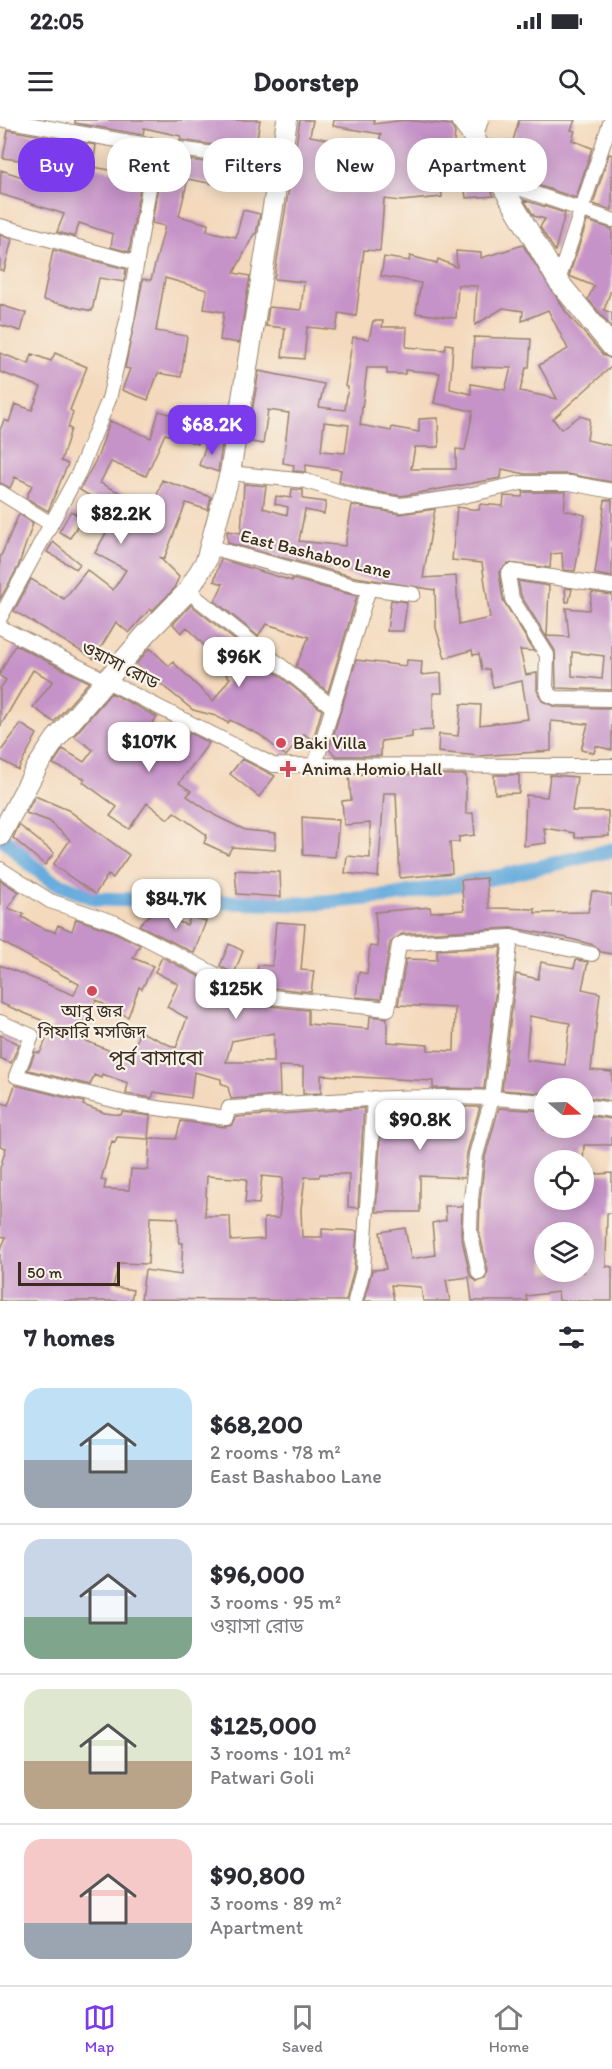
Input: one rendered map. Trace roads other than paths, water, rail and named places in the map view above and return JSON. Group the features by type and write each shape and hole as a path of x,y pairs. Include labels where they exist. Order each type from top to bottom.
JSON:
{"street":[{"path":"4,120 109,138"},
{"path":"284,138 287,120"},
{"path":"461,120 474,138"},
{"path":"475,138 481,120"},
{"path":"558,281 611,120"},
{"path":"0,618 79,472 109,399 137,263 149,192"},
{"path":"3,831 37,767 55,740 188,591 206,561 230,473 275,192"},
{"path":"505,192 558,281 612,347"},
{"path":"530,192 612,220"},
{"path":"0,226 137,263"},
{"path":"230,473 306,481 359,498 401,505 459,497 521,483 570,483 612,491"},
{"path":"0,492 51,524"},
{"name":"East Bashaboo Lane","path":"210,547 369,588 413,594"},
{"path":"612,586 511,571 508,574 512,599 547,655 546,687 549,695 557,698 612,699"},
{"path":"315,765 331,706 369,588"},
{"path":"188,591 331,706"},
{"name":"ওয়াসা রোড","path":"0,627 273,765 612,766"},
{"path":"0,869 50,901 116,923 244,988 271,997 388,1009 400,944 512,937 592,954"},
{"path":"479,1273 471,1239 471,1200 476,1155 492,1098 512,937"},
{"path":"0,1022 32,1036 16,1076 129,1104 226,1118 229,1108 374,1098 492,1098 534,1101"},
{"path":"355,1301 363,1270 374,1098"},
{"path":"594,1107 612,1110"}],"waterway":[{"path":"0,835 30,864 52,881 97,899 301,904 391,896 502,876 612,850"}],"place":[{"name":"Baki Villa","path":"281,743"},
{"name":"Anima Homio Hall","path":"288,769"},
{"name":"আবু জর গিফারি মসজিদ","path":"92,991"}],"district":[{"name":"পূর্ব বাসাবো","path":"156,1058"}]}
